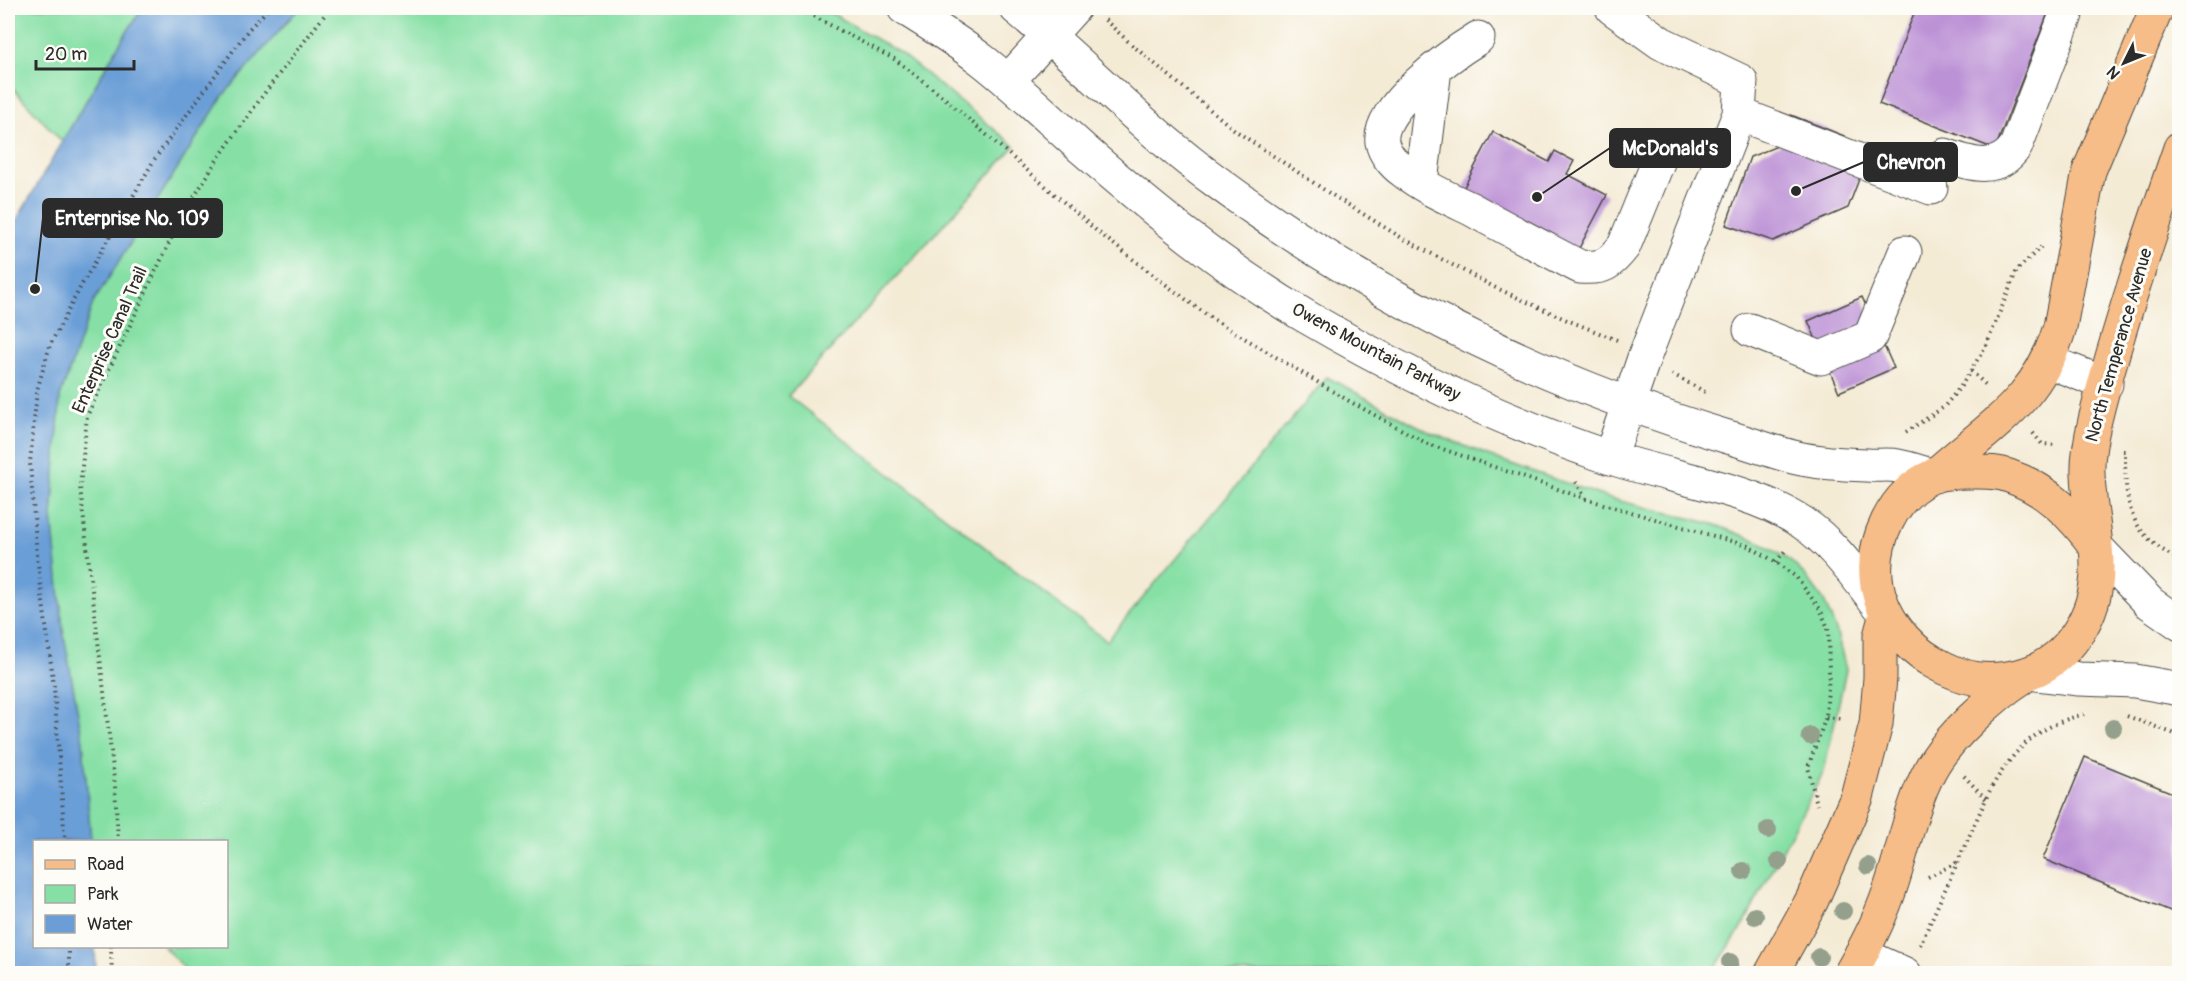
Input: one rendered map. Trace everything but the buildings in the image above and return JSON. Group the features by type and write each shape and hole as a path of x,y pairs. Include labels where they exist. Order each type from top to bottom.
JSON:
{"main road":[{"path":"2029,673 1988,681 1968,678 1946,670 1927,659 1893,625 1886,614 1876,584 1877,550 1889,517 1899,504 1912,490 1934,476 2012,410 2032,386 2047,361 2060,327 2089,171 2157,8"},
{"name":"North Temperance Avenue","path":"2029,673 2052,661 2066,650 2082,626 2093,597 2098,570 2088,471 2095,421 2138,273 2180,148"},
{"path":"1934,476 1984,472 2006,474 2025,482 2039,489 2062,507 2096,547"},
{"path":"1771,974 1812,900 1857,797 1876,723 1880,678 1880,636 1886,614"},
{"path":"1856,964 1872,935 1892,886 1918,800 1930,770 1980,710 2003,690 2029,673"}],"street":[{"name":"Owens Mountain Parkway","path":"904,8 979,57 1153,209 1220,259 1303,315 1439,388 1518,423 1610,458 1767,504 1792,516 1826,541 1886,614"},
{"path":"1016,8 1200,170 1277,225 1346,269 1432,317 1538,367 1681,423 1795,458 1833,464 1896,466 1934,476"},
{"path":"1610,458 1644,358 1739,114 1741,81 1661,43 1612,8"},
{"path":"1945,155 1973,164 1990,164 2012,152 2066,15 2066,8"},
{"path":"1008,81 1049,35 1087,11"},
{"path":"1478,38 1454,53 1407,94 1388,120 1382,134 1382,144 1390,158 1402,171 1580,267 1594,268 1604,266 1624,246 1663,150"},
{"path":"1421,182 1435,69"},
{"path":"1739,114 1931,188"},
{"path":"1750,330 1821,358 1870,337 1905,252"},
{"path":"2047,361 2106,384"},
{"path":"2096,547 2150,603 2180,624"},
{"path":"2029,673 2079,679 2135,681 2180,689"},
{"path":"1856,964 1911,963"}],"path":[{"path":"65,840 54,687 37,556 30,463 37,390 50,345 81,286 154,160 248,30 268,8"},
{"name":"Enterprise Canal Trail","path":"118,840 115,786 80,487 87,416 180,220 266,91 330,8"},
{"path":"1087,11 1236,131 1401,238 1494,287 1616,340 1698,389 1709,393"},
{"path":"1898,436 1915,428 1944,406 1961,386 1986,346 2017,270"},
{"path":"2125,452 2126,486 2133,520 2146,538 2161,550 2180,560"},
{"path":"1776,562 1796,577 1820,609 1828,628 1829,674 1826,717 1808,767"},
{"path":"1911,963 1991,788 2003,768 2025,742 2053,724 2091,714"},
{"path":"2118,714 2180,736"},
{"path":"69,948 69,974"},
{"path":"111,948 112,974"}],"green space":[{"path":"8,8 143,8 62,142 8,83"},
{"path":"299,8 823,8 900,53 1015,146 788,396 1107,641 1327,377 1431,433 1608,498 1713,524 1760,542 1789,560 1805,575 1824,601 1837,633 1846,670 1824,771 1745,922 1712,973 189,973 165,948 228,948 228,840 91,840 83,742 63,630 52,517 60,397 93,303 222,97"}],"water":[{"path":"143,8 299,8 222,97 93,303 60,397 52,517 63,630 83,742 91,840 33,840 33,948 95,948 96,973 8,973 8,235 123,38"}],"place":[{"name":"Chevron","path":"1796,191"},
{"name":"McDonald's","path":"1537,197"},
{"name":"Enterprise No. 109","path":"35,289"}]}
